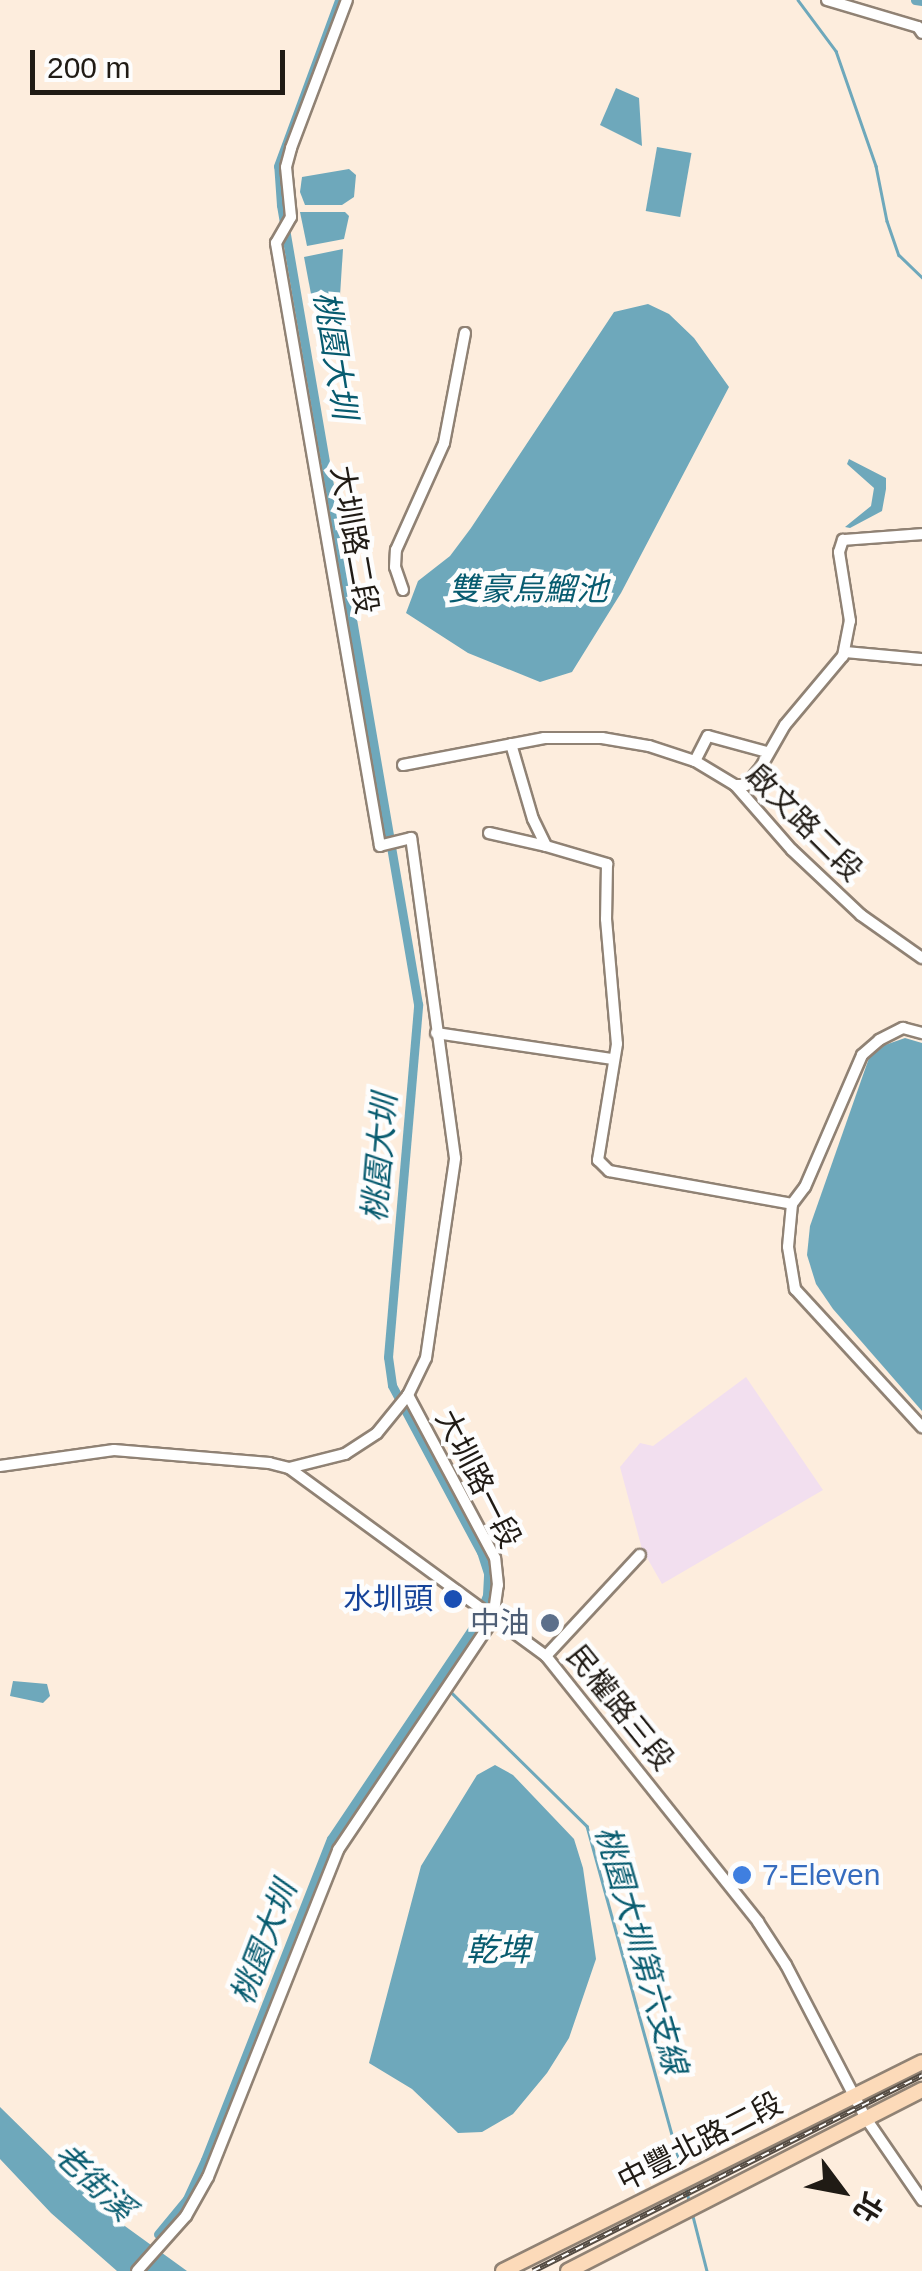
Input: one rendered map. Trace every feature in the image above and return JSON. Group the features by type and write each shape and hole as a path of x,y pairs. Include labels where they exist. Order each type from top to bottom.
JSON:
{"main road":[{"name":"中豐北路二段","path":"503,2271 922,2062"},
{"name":"中豐北路二段","path":"568,2271 922,2090"}],"street":[{"name":"大圳路二段","path":"346,0 286,167 292,217 276,243 380,846 411,838"},
{"path":"826,0 918,27 922,33"},
{"path":"403,590 394,567 396,550 444,443 465,332"},
{"path":"735,785 746,784 845,652 850,622 839,552 843,540 922,534"},
{"path":"845,652 922,659"},
{"path":"695,761 708,736 767,752"},
{"name":"啟文路二段","path":"403,765 512,744 602,738 649,746 695,761 735,785 792,850 861,914 922,958"},
{"path":"512,744 533,819 546,846"},
{"path":"489,834 607,864 606,919 617,1044 598,1160 609,1171 792,1204"},
{"name":"大圳路一段","path":"411,838 455,1158 426,1358 404,1400 495,1558 498,1585 493,1619"},
{"path":"922,1033 916,1028 904,1028 880,1040 862,1056 805,1187 792,1204 788,1247 795,1288 922,1427"},
{"path":"436,1033 613,1059"},
{"path":"289,1468 345,1454 377,1433 404,1400"},
{"name":"民權路三段","path":"0,1466 114,1450 269,1462 289,1468 546,1656 758,1922 865,2117 922,2200"},
{"path":"546,1656 640,1555"},
{"path":"137,2271 186,2216 208,2177 338,1850 493,1619"}],"shaded area":[{"path":"746,1377 823,1490 662,1584 642,1549 620,1467 640,1443 653,1446"}],"water":[{"path":"616,88 639,98 642,146 600,125"},
{"path":"657,147 691,153 680,217 646,211"},
{"path":"349,169 356,175 354,197 342,205 305,205 300,192 302,177"},
{"path":"300,212 345,212 349,216 344,239 307,246"},
{"path":"343,249 339,311 314,310 304,257"},
{"name":"雙豪烏鰡池","path":"648,304 669,314 694,338 729,387 621,593 572,672 540,682 468,653 406,613 418,581 450,556 471,528 614,312"},
{"path":"849,459 886,478 882,511 850,528 845,527 871,506 874,488 847,464"},
{"path":"905,1038 922,1043 922,1411 833,1309 816,1284 807,1255 810,1226 869,1058 885,1045"},
{"path":"13,1681 47,1684 50,1696 43,1703 10,1696"},
{"name":"乾埤","path":"495,1765 513,1775 574,1839 583,1868 596,1959 569,2038 547,2073 513,2114 482,2132 458,2133 412,2089 369,2063 421,1866 477,1775"},
{"path":"0,2107 111,2216 187,2271 117,2271 51,2213 0,2159"}],"waterway":[{"name":"桃園大圳","path":"158,2234 187,2199 205,2160 331,1839 475,1625 487,1595 488,1573 481,1552 392,1385 388,1357 418,1004 281,205 278,166 339,0"},
{"path":"798,0 836,51 876,166 887,221 899,255 922,277"},
{"name":"桃園大圳","path":"915,0 922,1"},
{"name":"桃園大圳第六支線","path":"451,1692 587,1826 681,2168"},
{"name":"桃園大圳第六支線","path":"686,2188 689,2200"},
{"name":"桃園大圳第六支線","path":"693,2216 707,2271"}],"railway":[{"path":"533,2271 922,2075"}],"place":[{"name":"水圳頭","path":"453,1599"},
{"name":"中油","path":"550,1623"},
{"name":"7-Eleven","path":"742,1875"}],"water label":[{"name":"老街溪","path":"94,2182"}]}
